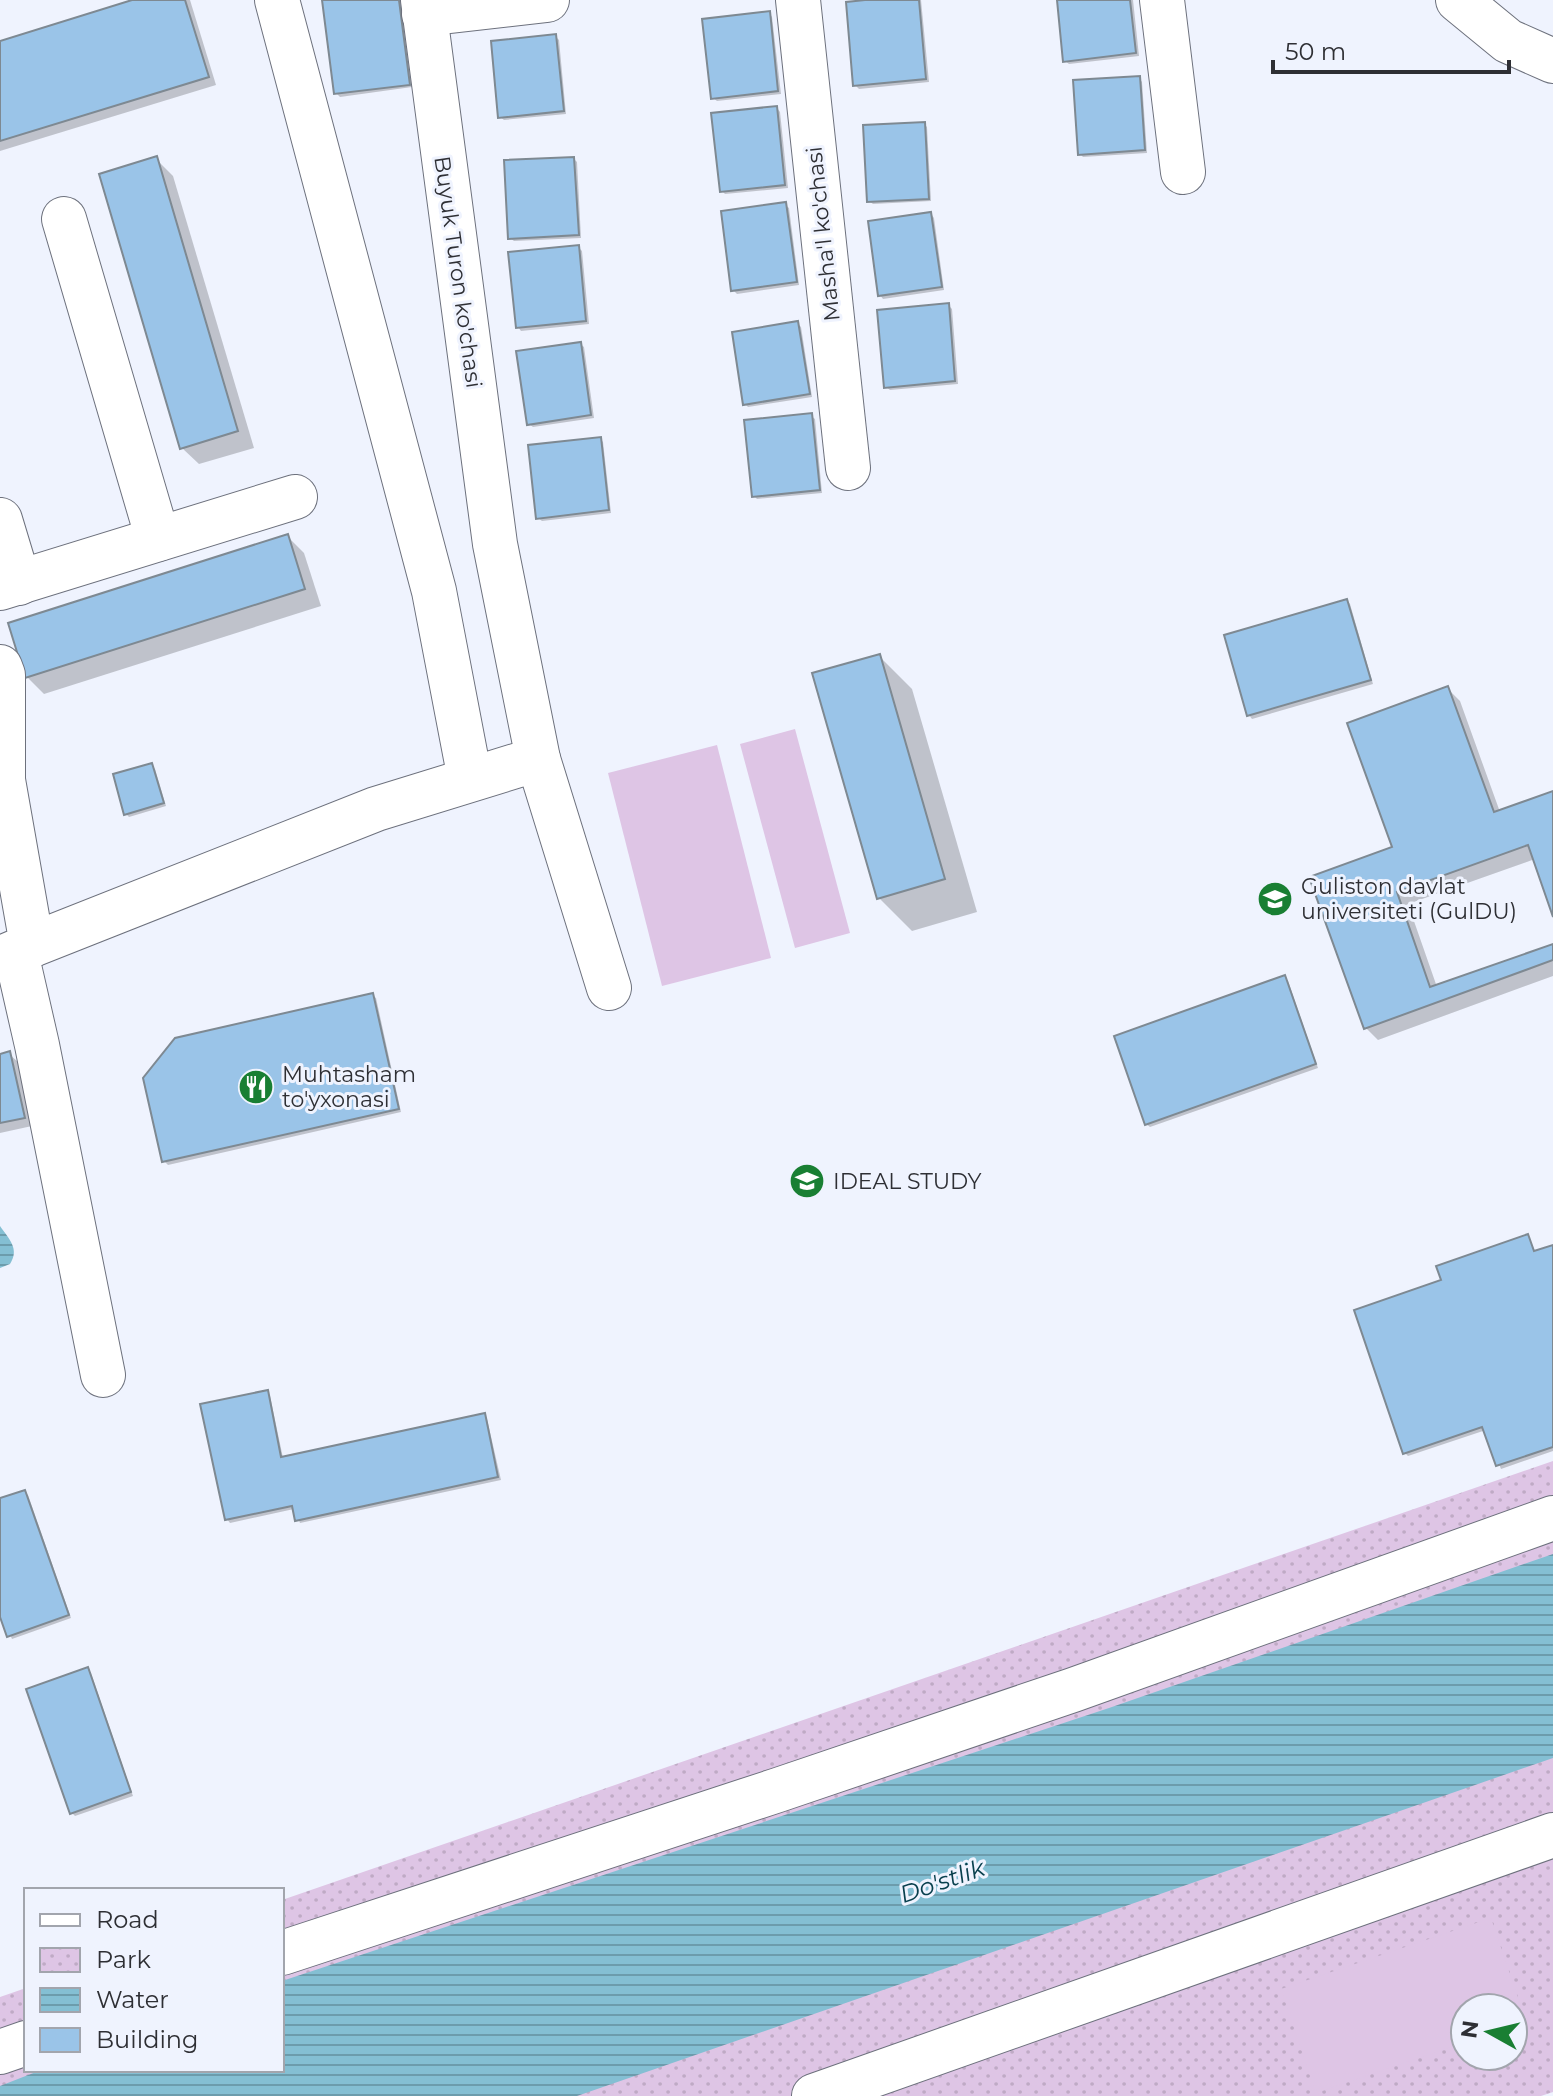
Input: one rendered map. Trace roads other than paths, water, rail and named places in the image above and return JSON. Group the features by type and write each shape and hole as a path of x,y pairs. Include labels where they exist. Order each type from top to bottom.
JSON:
{"street":[{"path":"277,0 434,591 470,779"},
{"path":"423,7 547,0"},
{"name":"Masha'l ko'chasi","path":"798,0 848,468"},
{"path":"1162,0 1183,172"},
{"path":"1458,0 1508,41 1553,61"},
{"name":"Buyuk Turon ko'chasi","path":"423,7 495,544 538,759 609,988"},
{"path":"64,219 158,539"},
{"path":"0,520 9,585 295,497"},
{"path":"0,667 3,675 3,780 16,952 103,1375"},
{"path":"16,952 376,809 538,759"},
{"path":"284,1952 1073,1690 1553,1518"},
{"path":"814,2096 1553,1835"},
{"path":"0,2052 24,2044"}],"water":[{"path":"0,1226 12,1244 14,1254 10,1264 0,1268"},
{"name":"Do'stlik","path":"1553,1554 1553,1758 577,2096 0,2096 0,2086 36,2072 284,2072 284,1980 1109,1708"}],"place":[{"name":"Guliston davlat universiteti (GulDU)","path":"1275,899"},
{"name":"Muhtasham to'yxonasi","path":"256,1087"},
{"name":"IDEAL STUDY","path":"807,1181"}]}
